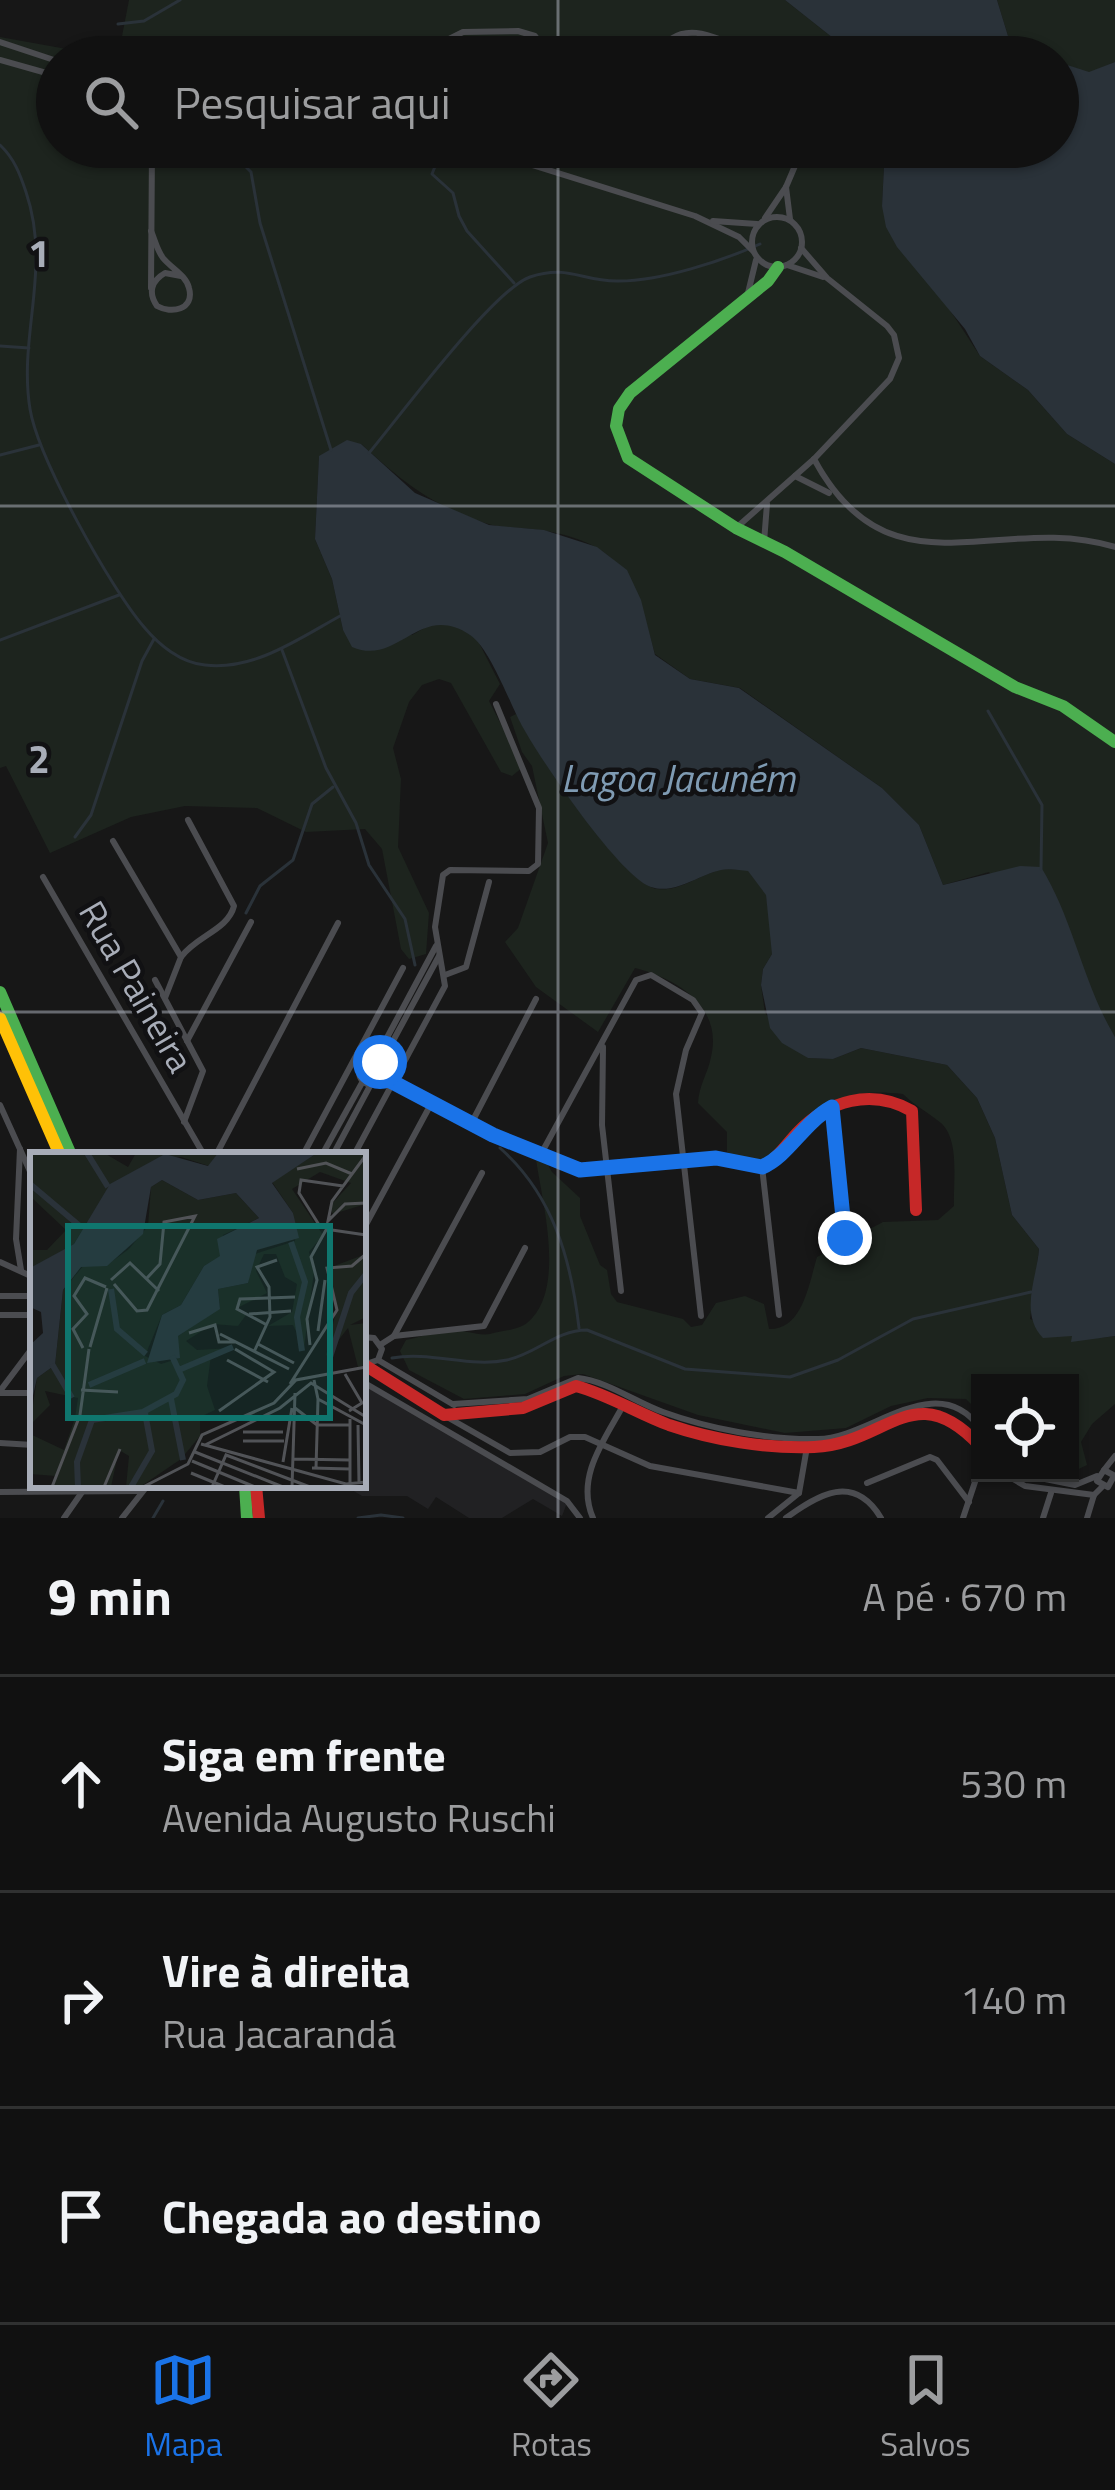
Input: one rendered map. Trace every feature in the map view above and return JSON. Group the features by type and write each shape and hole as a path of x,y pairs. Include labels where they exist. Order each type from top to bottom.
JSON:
{"street":[{"path":"454,36 494,31 532,36"},
{"path":"673,36 699,31 710,36"},
{"path":"0,42 36,55"},
{"path":"0,60 36,70"},
{"path":"151,231 164,259 187,281 189,297 180,310 164,310 152,299 151,291 151,231 152,168"},
{"path":"541,168 707,221 739,237 768,266 827,278"},
{"path":"748,294 755,254 752,241 794,168"},
{"path":"786,187 790,220"},
{"path":"707,221 790,220 798,228 801,248 827,278 887,326 899,358 890,379 814,459 736,528"},
{"path":"801,248 768,281 630,393 621,403 614,428 616,442 628,458 736,528 1016,687 1063,706 1115,742"},
{"path":"151,291 165,273 181,276"},
{"path":"814,459 832,494"},
{"path":"795,476 832,494 860,520 912,539 1080,541 1115,547"},
{"path":"764,542 767,501"},
{"path":"324,1152 442,994 445,975 436,946 435,903 446,872 534,870 541,855 539,808 496,704"},
{"path":"165,998 181,957 194,941 229,920 234,906 188,820"},
{"path":"113,841 181,957"},
{"name":"Rua Paineira","path":"43,877 202,1152"},
{"path":"445,975 466,967 489,882"},
{"path":"187,1041 251,922"},
{"path":"218,1152 338,923"},
{"path":"355,1152 378,1075 436,946"},
{"path":"335,1152 439,956"},
{"path":"305,1152 357,1063 403,968"},
{"path":"541,1154 640,976 651,975 700,1007 701,1017 686,1050 676,1094 701,1316"},
{"path":"155,980 203,1071 184,1121"},
{"path":"0,992 70,1152"},
{"path":"471,1124 536,1000"},
{"path":"0,1018 59,1152"},
{"path":"603,1044 602,1125 621,1291"},
{"path":"357,1063 378,1075"},
{"path":"357,1063 471,1124 580,1170 716,1158 762,1167 832,1107 870,1097 910,1109 914,1117 916,1210"},
{"path":"366,1224 431,1104"},
{"path":"0,1105 30,1172"},
{"path":"832,1107 845,1238"},
{"path":"20,1150 16,1238 21,1270"},
{"path":"762,1167 779,1315"},
{"path":"394,1336 482,1173"},
{"path":"380,1345 394,1336 484,1326 526,1248"},
{"path":"0,1262 30,1275"},
{"path":"366,1337 380,1345 378,1360"},
{"path":"0,1392 30,1351"},
{"path":"366,1363 378,1360 453,1411 467,1429 510,1453 540,1452 577,1436 650,1466 800,1493"},
{"path":"366,1366 453,1411 467,1429"},
{"path":"453,1411 528,1399 578,1378 666,1414 795,1439 843,1436 881,1417 928,1403 955,1409 971,1421"},
{"path":"366,1384 567,1501 580,1518"},
{"path":"453,1411 537,1404 576,1386 694,1431 808,1447 852,1439 914,1415 935,1412 955,1418 971,1437"},
{"path":"0,1392 30,1393"},
{"path":"593,1518 586,1489 588,1473 624,1404"},
{"path":"0,1443 30,1444"},
{"path":"768,1518 800,1493 808,1447"},
{"path":"1057,1482 1075,1486 1101,1473 1115,1456"},
{"path":"867,1483 930,1457 969,1502"},
{"path":"1101,1473 1114,1476 1112,1485 1102,1486"},
{"path":"1088,1518 1102,1486 1101,1473"},
{"path":"963,1518 975,1482"},
{"path":"1018,1482 1094,1496"},
{"path":"64,1518 85,1488"},
{"path":"0,1492 145,1488"},
{"path":"122,1518 145,1488"},
{"path":"245,1488 247,1518"},
{"path":"256,1488 259,1518"},
{"path":"1043,1518 1052,1491"},
{"path":"786,1518 831,1492 859,1496 881,1518"}],"shaded area":[{"path":"129,0 785,0 830,36 122,36"},
{"path":"997,0 1115,0 1115,62 1089,73 1079,69 1079,36 1008,36"},
{"path":"0,37 36,43 36,168 884,168 882,206 980,356 1028,390 1067,434 1115,464 1115,1037 989,872 943,885 919,825 882,788 740,688 690,679 655,654 632,586 608,556 568,536 492,525 448,508 404,481 361,444 319,457 315,539 332,579 343,630 412,635 433,623 451,623 477,639 500,684 489,701 523,767 512,776 501,772 451,683 439,679 422,685 409,702 393,748 401,779 398,847 429,913 426,954 409,959 401,949 382,849 365,829 306,832 257,808 185,806 131,817 50,853 6,766 0,768"},
{"path":"516,714 580,812 642,881 665,889 720,870 748,870 766,894 772,937 772,954 761,985 765,1013 808,1058 833,1059 861,1048 947,1065 977,1098 995,1138 1012,1215 1039,1249 1030,1319 1082,1336 1115,1336 1115,1404 1092,1424 1081,1442 1087,1465 1079,1469 1079,1374 971,1374 971,1404 966,1399 928,1398 891,1406 846,1428 785,1433 698,1415 583,1374 564,1376 525,1394 464,1399 409,1370 400,1351 406,1340 447,1330 485,1334 509,1330 527,1323 539,1308 546,1290 549,1245 536,1159 544,1158 580,1198 580,1216 617,1302 683,1319 691,1327 702,1325 716,1303 745,1296 764,1304 769,1329 780,1327 790,1322 803,1303 817,1257 883,1222 938,1220 954,1206 953,1150 947,1130 903,1094 842,1098 812,1115 769,1158 742,1159 727,1152 727,1132 698,1103 713,1039 704,1010 694,998 667,980 635,968 598,1032 536,987 505,942 518,928 548,843 532,766 510,717"},
{"path":"366,1386 567,1503 562,1516 533,1499 502,1518 469,1518 436,1497 428,1509 407,1496 362,1496 349,1488 366,1488"}],"water":[{"path":"785,0 997,0 1008,36 830,36"},
{"path":"1115,62 1115,464 1067,434 1028,390 980,356 965,329 897,247 882,206 884,168 1079,168 1079,69 1089,72"},
{"name":"Lagoa Jacuném","path":"347,440 361,444 415,493 489,525 544,530 597,547 627,570 641,600 655,655 690,679 739,688 882,788 919,825 943,885 1020,866 1041,867 1115,1037 1115,1336 1071,1342 1072,1336 1043,1338 1036,1328 1031,1295 1039,1249 1012,1215 995,1138 977,1098 947,1065 861,1048 833,1059 808,1058 782,1043 770,1028 761,985 772,954 766,895 748,871 721,870 660,889 637,878 560,786 520,722 491,662 470,635 437,625 383,649 352,647 315,539 319,456"}],"waterway":[{"path":"118,24 144,21 180,0"},
{"path":"0,145 19,173 33,220 36,275 27,382 36,431 78,522 130,609 150,634 179,657 223,666 259,658 340,616"},
{"path":"247,168 331,450"},
{"path":"434,168 432,174 453,193 467,231 514,283"},
{"path":"369,453 471,329 530,277 555,272 606,281 653,278 760,244"},
{"path":"0,346 29,348"},
{"path":"0,455 39,445"},
{"path":"0,640 119,595"},
{"path":"75,837 91,815 142,661 154,639"},
{"path":"282,650 326,768 356,823 369,865 405,919 415,965"},
{"path":"988,711 1042,805 1041,869"},
{"path":"246,913 260,886 293,860 312,804 333,787"},
{"path":"500,1148 546,1207 571,1277 579,1328"},
{"path":"392,1358 507,1360 566,1334 587,1330 685,1369 790,1377 838,1360 913,1319 1031,1292"},
{"path":"153,1518 163,1501"},
{"path":"358,1518 403,1518"}],"traffic: fast":[{"path":"778,267 768,281 630,393 619,409 616,426 628,458 736,528 1015,687 1063,706 1115,742"},
{"path":"0,992 70,1152"},
{"path":"245,1488 247,1518"}],"traffic: slow":[{"path":"0,1018 59,1152"}],"traffic: jam":[{"path":"383,1077 493,1135 580,1170 716,1158 762,1167 822,1112 851,1101 882,1100 912,1111 916,1210"},
{"path":"366,1366 444,1415 523,1408 576,1386 669,1425 740,1442 814,1447 839,1443 918,1414 936,1416 971,1438"},
{"path":"256,1488 259,1518"}],"route":[{"path":"380,1062 383,1077 431,1104 562,1165 589,1171 716,1158 762,1167 832,1107 845,1238"}]}
